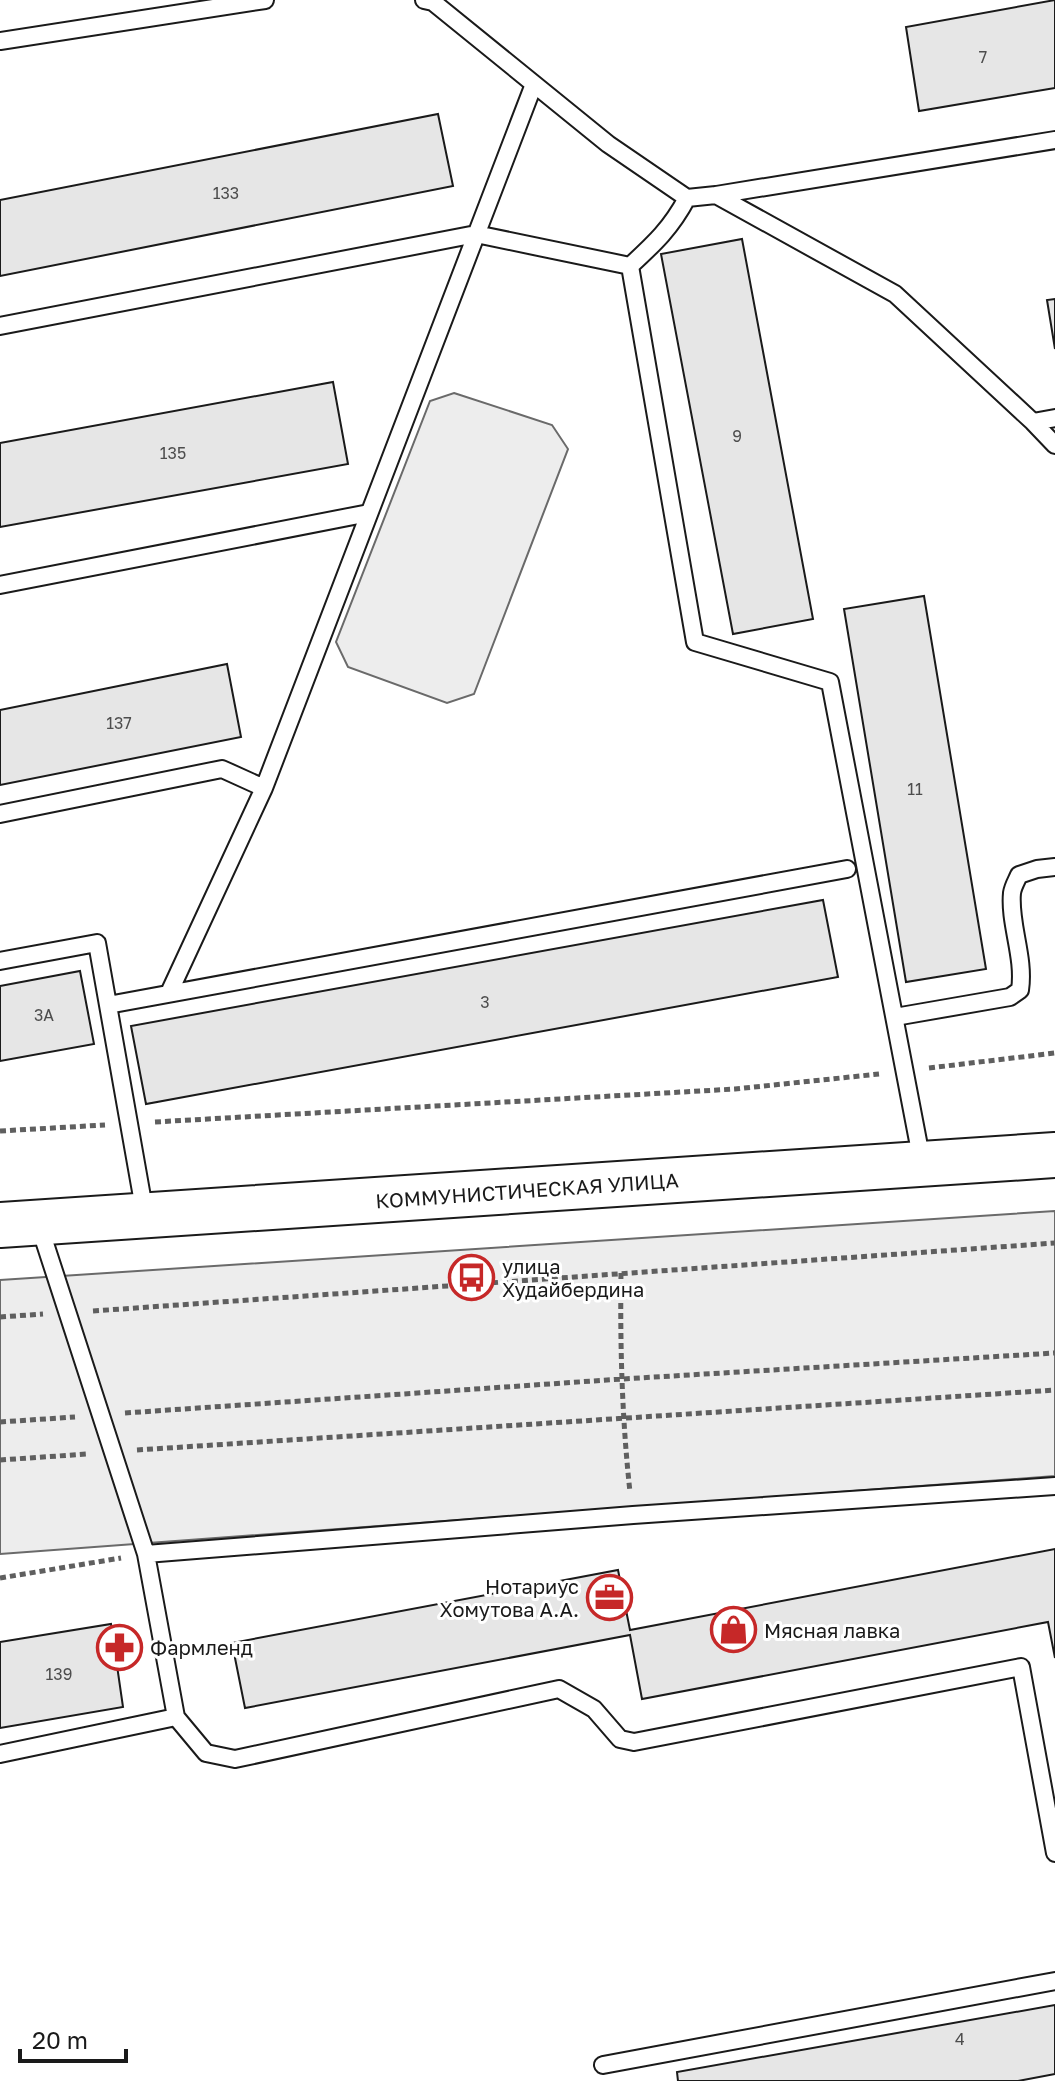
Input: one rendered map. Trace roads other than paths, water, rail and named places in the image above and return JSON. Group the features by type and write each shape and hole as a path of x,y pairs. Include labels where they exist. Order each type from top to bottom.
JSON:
{"main road":[{"name":"КОММУНИСТИЧЕСКАЯ УЛИЦА","path":"19,1224 1055,1155"}],"lane":[{"path":"0,41 206,4 265,0"},
{"path":"430,1 608,144 687,198 1055,140"},
{"path":"169,993 264,788 534,84"},
{"path":"716,195 895,294 1055,445"},
{"path":"630,266 661,238 687,198"},
{"path":"0,326 476,234 630,266"},
{"path":"630,266 695,642 830,682 923,1164"},
{"path":"1033,422 1055,418"},
{"path":"0,585 369,513"},
{"path":"0,814 222,769 264,788"},
{"path":"895,1017 1010,997 1020,990 1022,975 1012,890 1019,875 1055,867"},
{"path":"108,1005 847,869"},
{"path":"0,961 97,943 145,1216"},
{"path":"19,1224 68,1312 146,1554 176,1717 206,1753 235,1759 559,1689 594,1709 620,1739 634,1742 1021,1667 1055,1853"},
{"path":"146,1554 633,1515 1055,1486"},
{"path":"0,1754 176,1717"},
{"path":"603,2065 1055,1981"}],"place":[{"name":"улица Худайбердина","path":"471,1278"},
{"name":"Нотариус Хомутова А.А.","path":"610,1597"},
{"name":"Мясная лавка","path":"733,1630"},
{"name":"Фармленд","path":"119,1647"}]}
